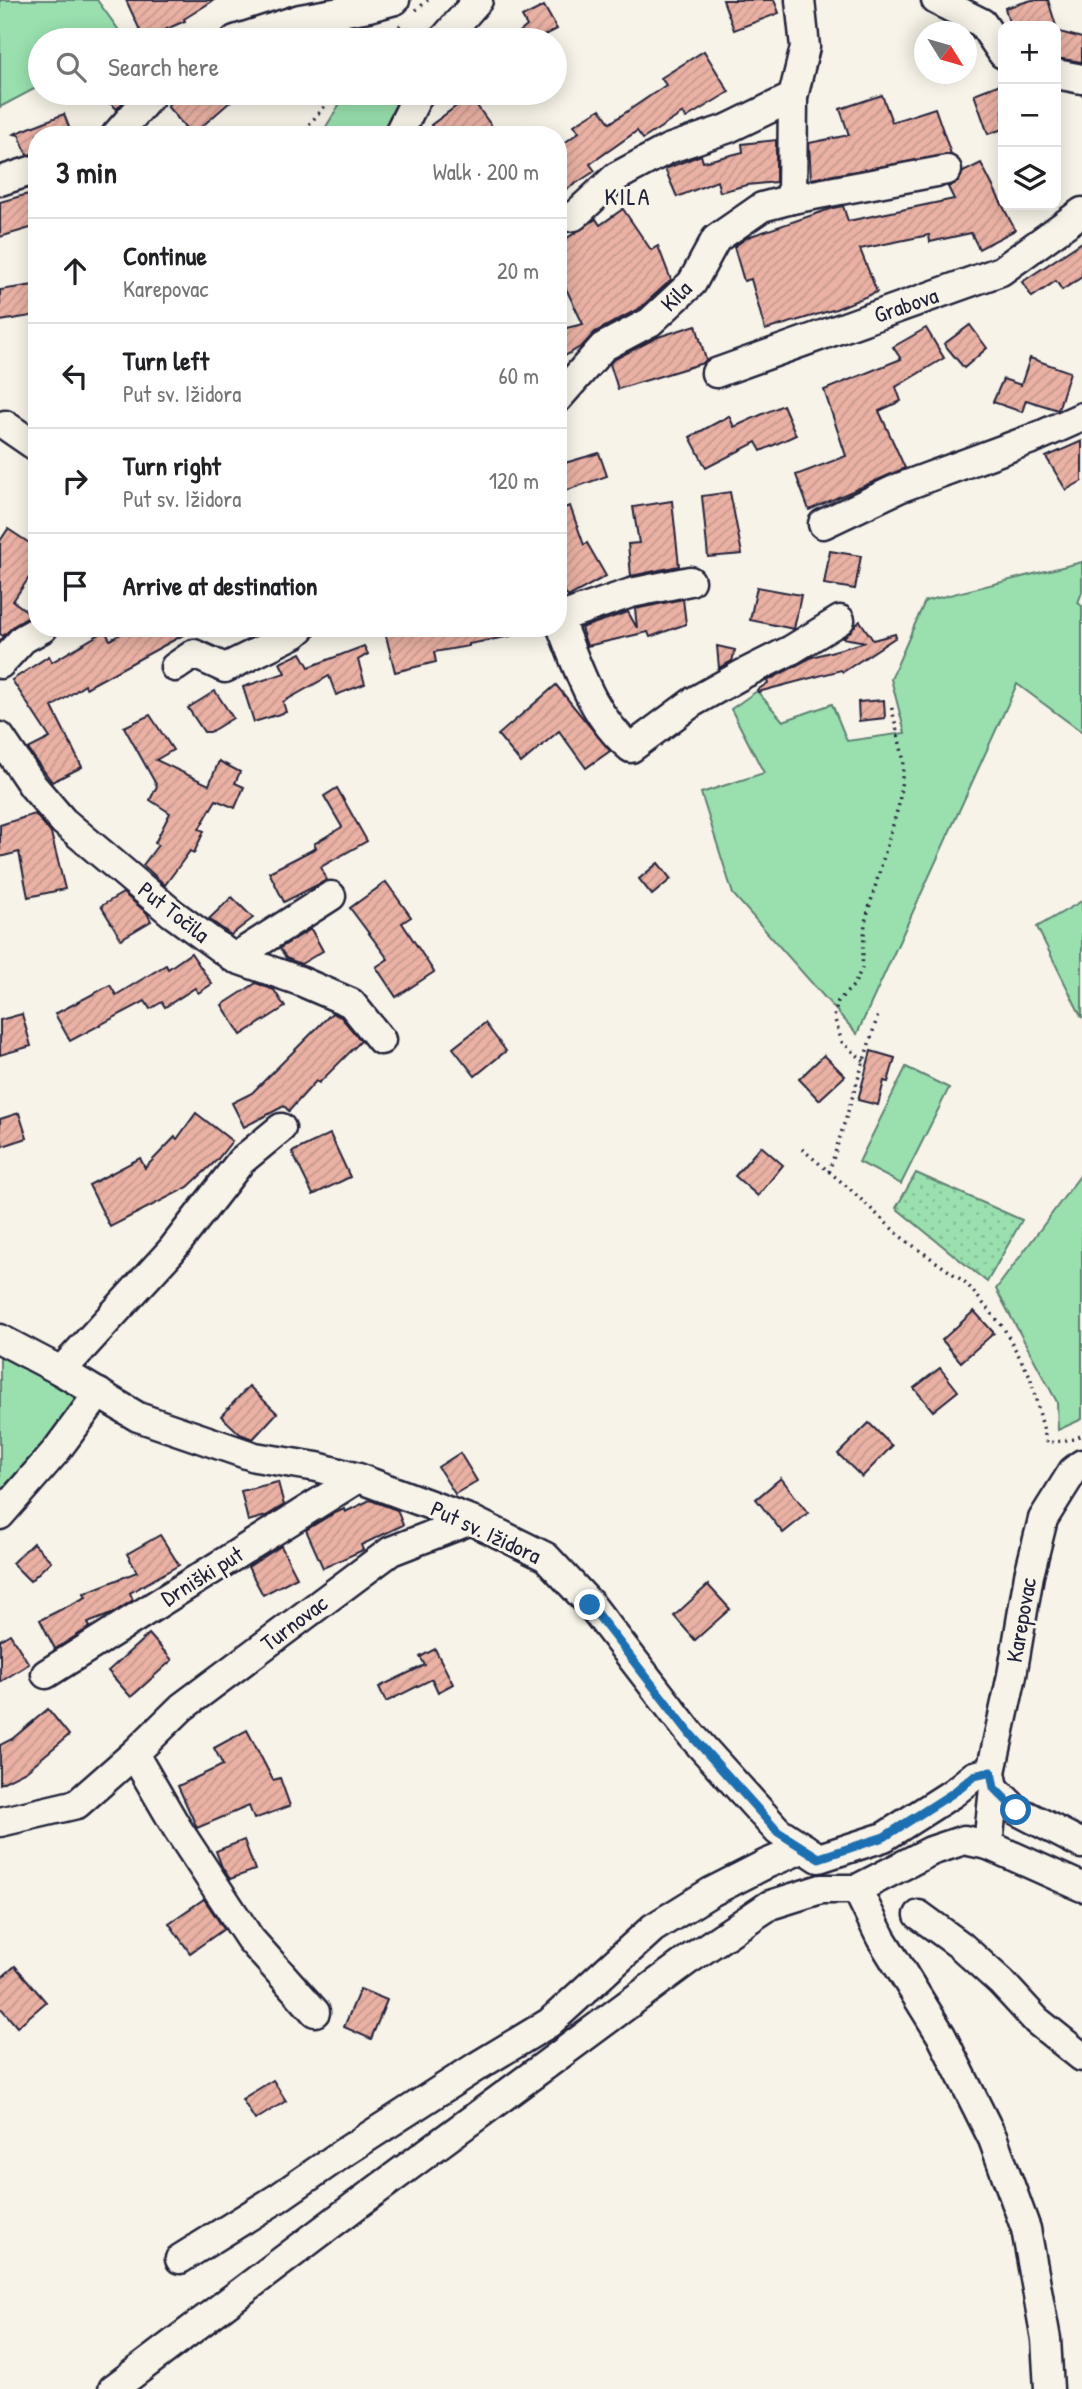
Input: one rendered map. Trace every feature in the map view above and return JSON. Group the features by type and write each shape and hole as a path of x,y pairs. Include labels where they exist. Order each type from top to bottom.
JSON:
{"street":[{"path":"256,28 284,12 300,19 369,8 395,0"},
{"path":"454,28 478,0"},
{"path":"792,199 793,97 805,47 800,0"},
{"path":"936,0 983,12 998,44"},
{"path":"1061,75 1082,79"},
{"path":"567,217 574,216 616,177 668,149 729,128 793,97"},
{"path":"124,126 142,105"},
{"path":"402,126 413,105"},
{"name":"Kila","path":"567,388 603,347 650,321 692,283 716,239 762,207 947,170"},
{"path":"0,181 28,172"},
{"name":"Grabova","path":"716,373 1001,271 1082,212"},
{"path":"823,524 899,488 1037,438 1082,417"},
{"path":"5,425 28,441"},
{"path":"567,615 631,593 690,581"},
{"path":"566,637 592,701 615,735 631,748 693,702 791,650 840,620"},
{"path":"0,664 28,636"},
{"path":"175,667 194,654 225,668 288,637"},
{"name":"Put Točila","path":"0,737 33,786 63,821 172,914 234,958 300,981 351,1003 381,1040"},
{"path":"234,958 331,896"},
{"path":"61,1371 171,1251 240,1161 281,1128"},
{"name":"Put sv. Ižidora","path":"0,1339 61,1371 138,1417 255,1457 317,1467 358,1478 471,1520 546,1557 590,1605 692,1736 778,1832 819,1858 884,1837 953,1793 974,1776 992,1780"},
{"path":"0,1515 56,1451 99,1393"},
{"name":"Karepovac","path":"988,1845 992,1780 1029,1574 1043,1519 1073,1471 1082,1464"},
{"name":"Drniški put","path":"46,1674 358,1478"},
{"name":"Turnovac","path":"0,1822 77,1804 182,1707 391,1551 471,1520"},
{"path":"134,1754 177,1828 250,1939 315,2012"},
{"path":"992,1780 1016,1810 1082,1844"},
{"path":"113,2389 688,1960 770,1905 821,1889 857,1889 931,1851 964,1840 988,1845 1082,1887"},
{"path":"180,2259 278,2198 343,2152 476,2067 550,2023 653,1928 711,1892 804,1848"},
{"path":"857,1889 881,1938 941,2035 993,2138 1026,2229 1046,2339 1049,2389"},
{"path":"919,1916 960,1945 1001,1982 1037,2021 1082,2057"}],"path":[{"path":"308,126 326,105"},
{"path":"864,1061 842,1042 834,1017 838,1001 855,985 862,968 865,922 899,804 904,761 891,705"},
{"path":"829,1172 879,1012"},
{"path":"802,1149 901,1237 966,1283 1003,1327 1030,1376 1047,1443 1075,1439 1082,1435"}],"green space":[{"path":"0,0 97,0 117,28 28,28 28,92 0,107"},
{"path":"339,105 398,105 387,126 326,126"},
{"path":"1082,562 1082,592 1078,603 1082,606 1082,732 1017,684 857,1034 733,894 701,793 764,773 731,709 757,691 783,721 832,704 847,741 905,733 891,679 925,601"},
{"path":"1082,901 1082,1018 1037,927"},
{"path":"906,1067 949,1088 901,1184 859,1162"},
{"path":"916,1173 1022,1220 987,1282 896,1208"},
{"path":"1082,1173 1082,1419 1058,1430 1057,1402 996,1289"},
{"path":"0,1352 85,1401 0,1501"}],"building":[{"path":"126,0 214,0 184,19 185,21 169,28 139,28"},
{"path":"723,0 774,0 779,13 734,30"},
{"path":"1032,0 1048,0 1054,21 1009,21 1005,8"},
{"path":"544,6 556,28 525,28 527,26 522,17"},
{"path":"1061,32 1082,38 1082,62 1061,59"},
{"path":"704,51 729,92 686,118 683,113 643,139 637,131 590,164 595,171 567,189 567,141 579,132 574,125 600,109 610,123 666,85 661,78"},
{"path":"998,85 998,131 988,134 974,94"},
{"path":"882,95 892,122 935,108 951,154 811,179 809,143 849,135 840,109"},
{"path":"227,105 202,126 184,126 167,106"},
{"path":"458,105 476,105 492,126 432,126"},
{"path":"64,114 69,126 34,126"},
{"path":"28,128 28,155 19,135 14,134"},
{"path":"776,140 776,182 747,185 720,192 717,181 677,197 665,169 701,155 703,162 743,152 742,144"},
{"path":"981,163 998,196 998,210 1005,210 1015,230 979,249 971,233 930,242 929,235 860,249 877,292 836,309 765,330 751,279 744,281 734,247 748,237 833,208 843,206 848,221 954,199 948,187 958,182 963,172"},
{"path":"28,194 28,229 0,237 0,202"},
{"path":"623,209 651,250 658,246 671,280 640,308 595,332 582,346 567,355 567,328 583,324 567,291 567,238 596,219 600,225"},
{"path":"1082,242 1082,277 1062,290 1056,281 1032,297 1022,282"},
{"path":"28,286 28,316 0,321 0,290"},
{"path":"696,325 706,360 703,363 618,389 610,364 613,360 658,337"},
{"path":"970,325 987,348 964,368 944,344"},
{"path":"926,328 944,358 896,387 901,401 879,411 905,468 809,510 796,475 846,456 824,390 901,359 893,347"},
{"path":"1030,358 1070,372 1058,410 1026,400 1022,412 993,402 1003,379 1021,385"},
{"path":"783,405 796,435 761,451 756,442 706,468 690,437 729,416 734,427"},
{"path":"1082,441 1082,481 1066,490 1046,457"},
{"path":"599,453 607,476 567,490 567,462"},
{"path":"730,492 742,554 708,557 702,496"},
{"path":"672,501 679,566 631,576 628,544 639,543 633,507"},
{"path":"570,506 584,545 587,543 606,576 568,597 567,595 567,507"},
{"path":"8,529 28,542 28,579 13,601 28,612 28,617 3,636 0,634 0,541"},
{"path":"830,551 861,556 855,589 824,584"},
{"path":"757,587 801,595 794,629 750,620"},
{"path":"683,599 686,624 650,637 648,632 587,646 581,628 628,612 637,628 635,609"},
{"path":"860,621 873,640 895,634 896,637 843,672 841,670 758,692 767,681 812,657 866,642 843,638"},
{"path":"95,637 108,637 110,640 115,637 180,637 86,688 85,685 52,707 82,767 52,782 28,749 50,738 12,680 49,656 52,662"},
{"path":"386,637 506,637 434,652 436,662 395,672"},
{"path":"364,646 368,654 358,660 365,684 336,695 329,676 283,702 286,712 254,722 243,687 285,673 280,663 301,653 309,667"},
{"path":"717,646 735,650 732,661 719,668"},
{"path":"556,685 610,751 586,768 559,731 521,763 498,735"},
{"path":"215,691 233,718 210,732 204,732 188,708"},
{"path":"884,700 885,718 859,721 858,702"},
{"path":"150,715 173,750 156,760 209,785 219,761 240,772 235,783 244,787 235,808 216,800 199,829 204,831 194,853 190,851 165,885 143,865 158,845 155,843 170,813 150,800 157,786 124,727"},
{"path":"337,788 367,841 321,867 327,880 284,902 269,872 316,848 314,844 342,827 324,796"},
{"path":"35,814 51,833 65,889 28,897 19,852 0,857 0,825"},
{"path":"658,863 671,879 652,895 639,879"},
{"path":"386,882 411,917 402,923 434,972 396,997 376,967 388,959 350,908"},
{"path":"123,893 147,913 151,921 121,939 101,906"},
{"path":"232,897 253,918 231,935 209,919"},
{"path":"311,929 323,951 301,964 286,958 280,948"},
{"path":"191,953 212,984 198,993 195,988 165,1007 162,1002 150,1009 145,1001 70,1041 55,1014 110,985 116,995 166,965 168,969"},
{"path":"256,983 274,990 285,1007 241,1035 222,1005"},
{"path":"332,1013 341,1017 361,1041 319,1083 316,1081 289,1111 284,1106 244,1127 232,1103 252,1093"},
{"path":"22,1014 31,1046 0,1055 0,1020"},
{"path":"485,1023 506,1051 475,1076 453,1048"},
{"path":"871,1051 895,1058 888,1082 884,1081 878,1105 858,1100"},
{"path":"824,1055 845,1076 819,1100 799,1079"},
{"path":"19,1113 27,1138 3,1146 0,1119"},
{"path":"196,1113 232,1141 217,1160 188,1187 110,1227 89,1185 140,1158 145,1168 175,1137 177,1139"},
{"path":"330,1134 350,1177 313,1195 292,1152"},
{"path":"761,1146 783,1165 758,1196 735,1176"},
{"path":"974,1311 994,1333 961,1362 942,1340"},
{"path":"940,1368 958,1391 933,1411 914,1388"},
{"path":"249,1386 277,1413 253,1439 240,1434 221,1416"},
{"path":"869,1423 892,1446 862,1477 838,1454"},
{"path":"460,1453 477,1481 455,1494 438,1467"},
{"path":"781,1478 808,1513 783,1533 756,1499"},
{"path":"278,1482 284,1505 266,1516 248,1521 241,1491"},
{"path":"370,1500 397,1510 403,1525 361,1545 363,1550 323,1568 306,1530 329,1516"},
{"path":"160,1535 179,1565 130,1593 133,1600 111,1614 88,1623 90,1627 55,1649 40,1620 86,1597 84,1593 137,1572 127,1554"},
{"path":"33,1543 51,1561 30,1581 12,1563"},
{"path":"281,1546 297,1577 263,1595 248,1567"},
{"path":"708,1585 730,1609 695,1640 674,1616"},
{"path":"10,1634 29,1664 0,1682 0,1640"},
{"path":"149,1634 172,1660 131,1697 108,1671"},
{"path":"435,1649 453,1684 438,1692 432,1679 386,1702 379,1687 425,1665 420,1657"},
{"path":"48,1709 69,1735 26,1771 0,1784 0,1745 12,1739"},
{"path":"247,1730 273,1780 280,1778 290,1806 254,1819 249,1806 197,1828 178,1786 223,1765 214,1748"},
{"path":"244,1840 255,1870 230,1879 216,1851"},
{"path":"204,1899 224,1929 190,1953 169,1923"},
{"path":"15,1966 46,2002 17,2027 0,2007 0,1979"},
{"path":"360,1989 387,2000 371,2039 344,2027"},
{"path":"273,2080 286,2101 255,2120 242,2099"}],"district":[{"name":"KILA","path":"628,197"}],"route":[{"path":"590,1605 692,1736 778,1832 819,1858 884,1837 953,1793 974,1776 991,1772 994,1788 1016,1810"}]}
